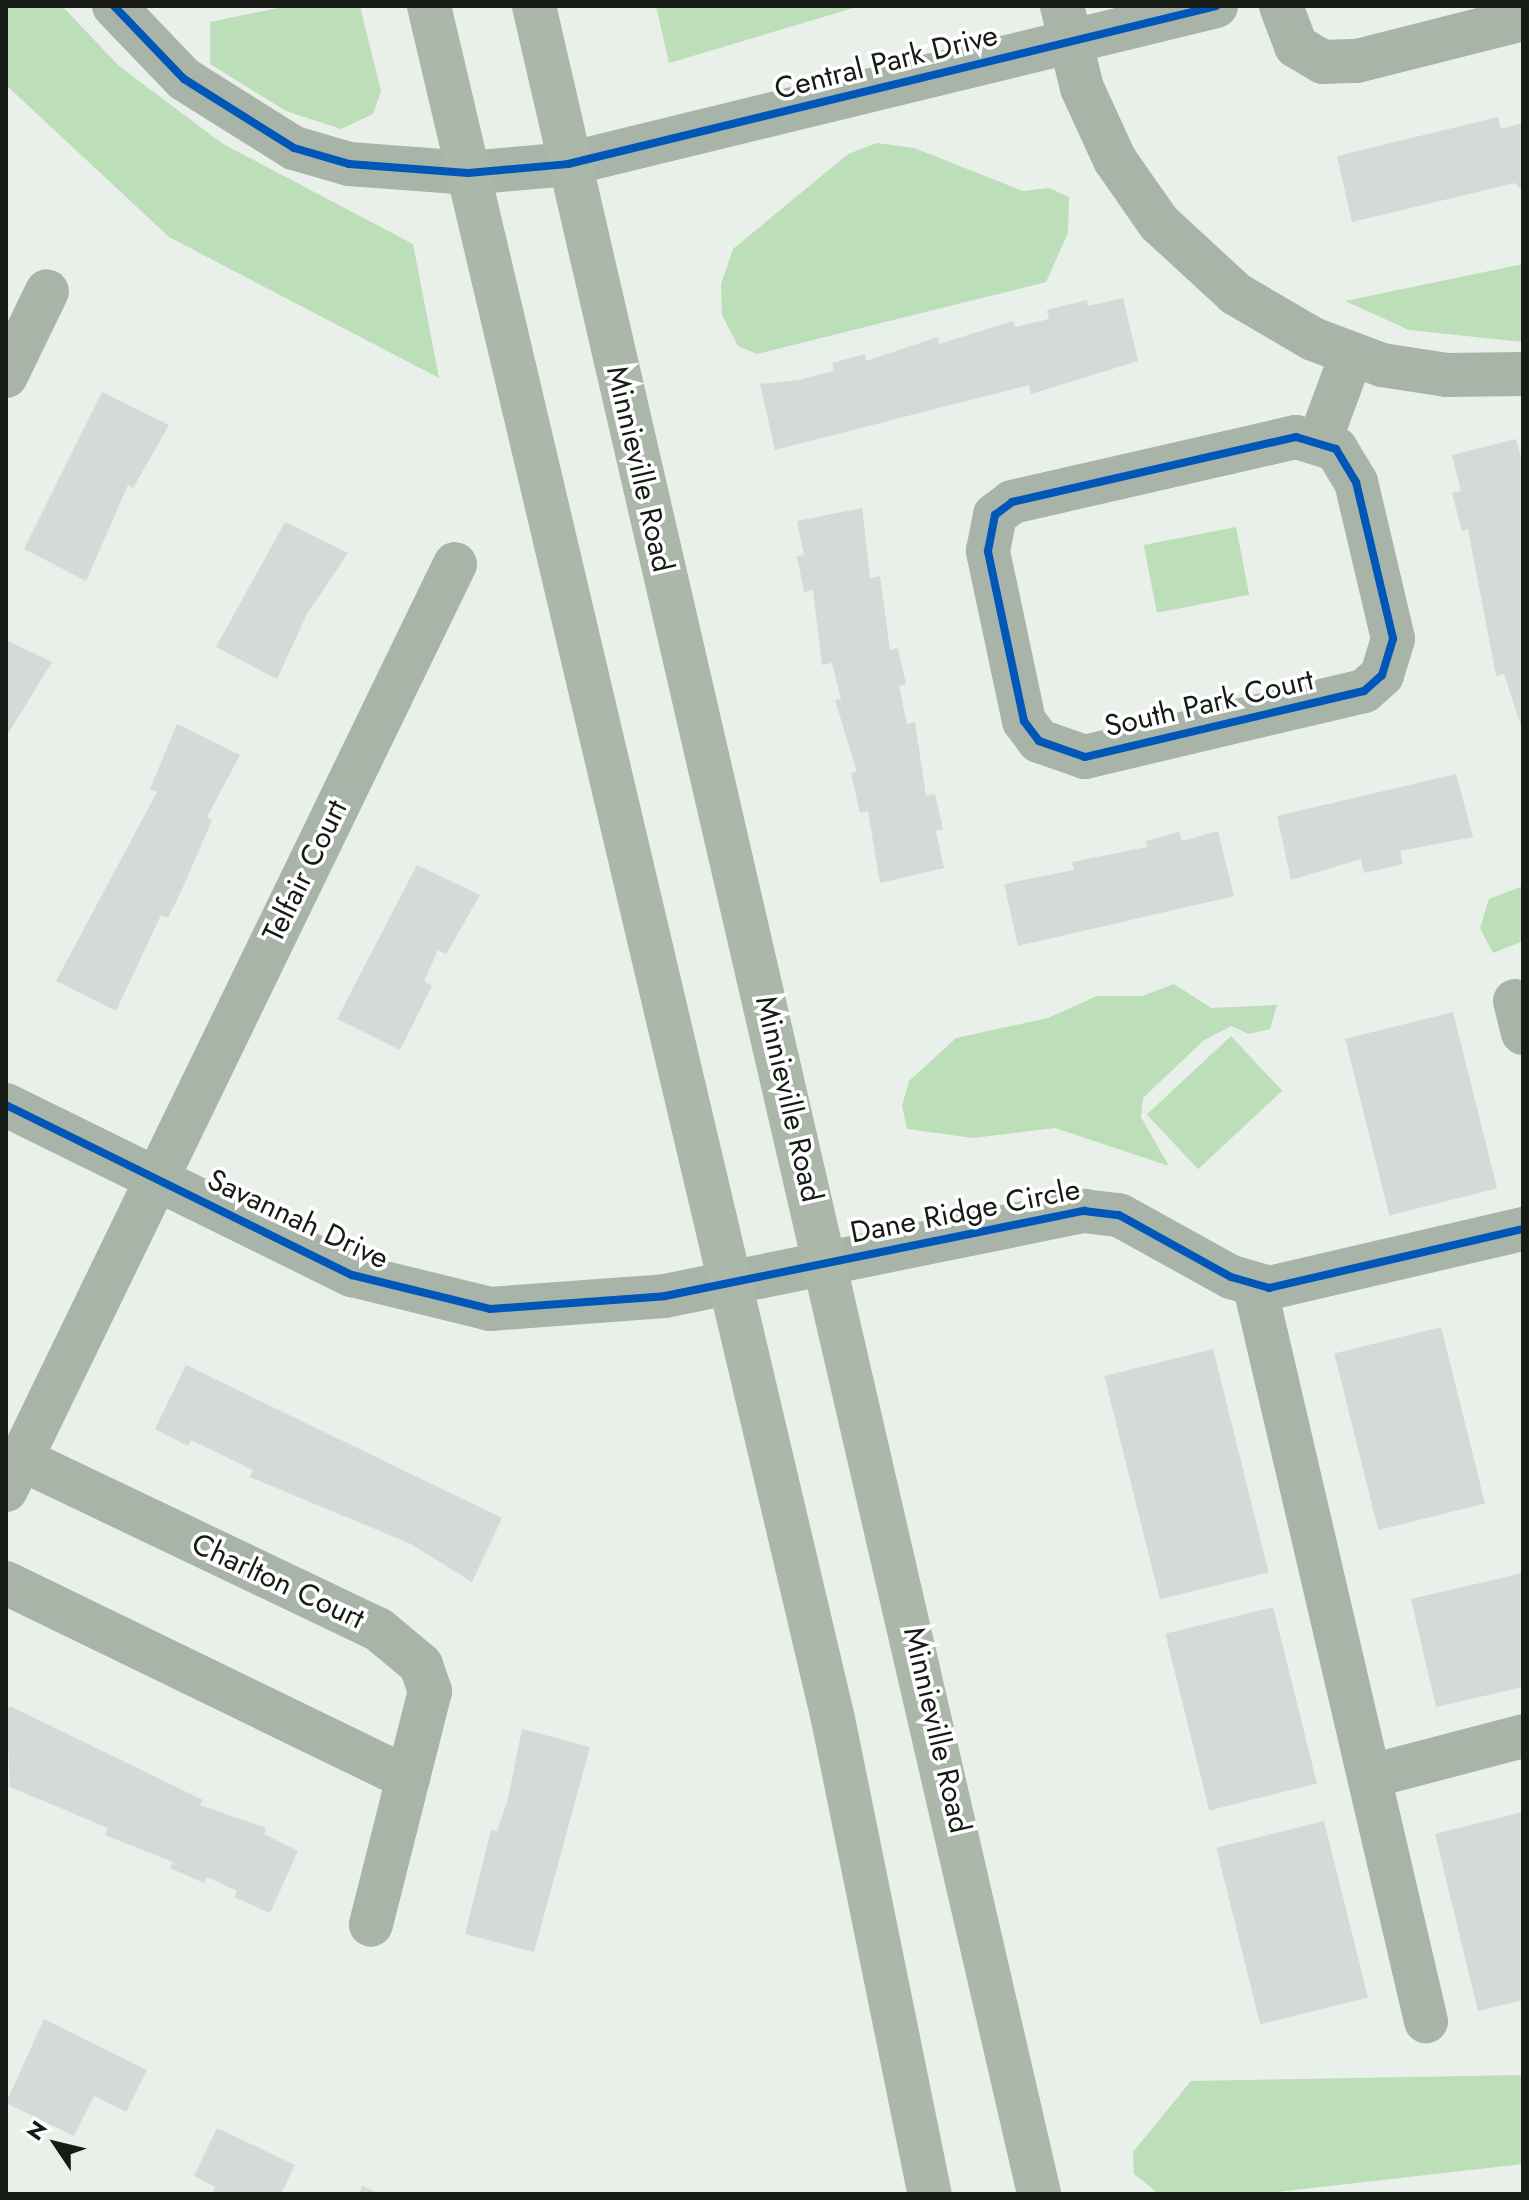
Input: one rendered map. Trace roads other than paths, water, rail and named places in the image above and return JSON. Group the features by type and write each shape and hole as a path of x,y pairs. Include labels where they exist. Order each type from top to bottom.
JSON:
{"main road":[{"path":"429,6 833,1719 930,2194"},
{"name":"Minnieville Road","path":"534,6 568,164 828,1262 1039,2194"}],"street":[{"name":"Central Park Drive","path":"114,6 184,79 294,148 349,164 468,173 568,164 1065,24 1216,6"},
{"path":"1281,6 1296,46 1323,62 1357,61 1523,19"},
{"path":"1065,24 1092,116 1159,223 1236,294 1351,356 1419,373 1523,374"},
{"path":"6,376 47,291"},
{"path":"1320,440 1351,356"},
{"name":"South Park Court","path":"1296,437 1320,440 1344,458 1356,482 1393,639 1391,658 1373,685 1085,757 1039,741 1024,721 988,551 989,530 1003,507 1296,437"},
{"name":"Telfair Court","path":"155,1179 455,564"},
{"name":"Savannah Drive","path":"6,1105 352,1275 452,1304 541,1310 729,1282"},
{"name":"Charlton Court","path":"155,1179 14,1475 403,1643 430,1691 371,1925"},
{"name":"Dane Ridge Circle","path":"729,1282 1100,1210 1255,1287 1304,1284 1523,1229"},
{"path":"1255,1287 1426,2021"},
{"path":"6,1583 408,1778"},
{"path":"1371,1776 1523,1736"}]}
